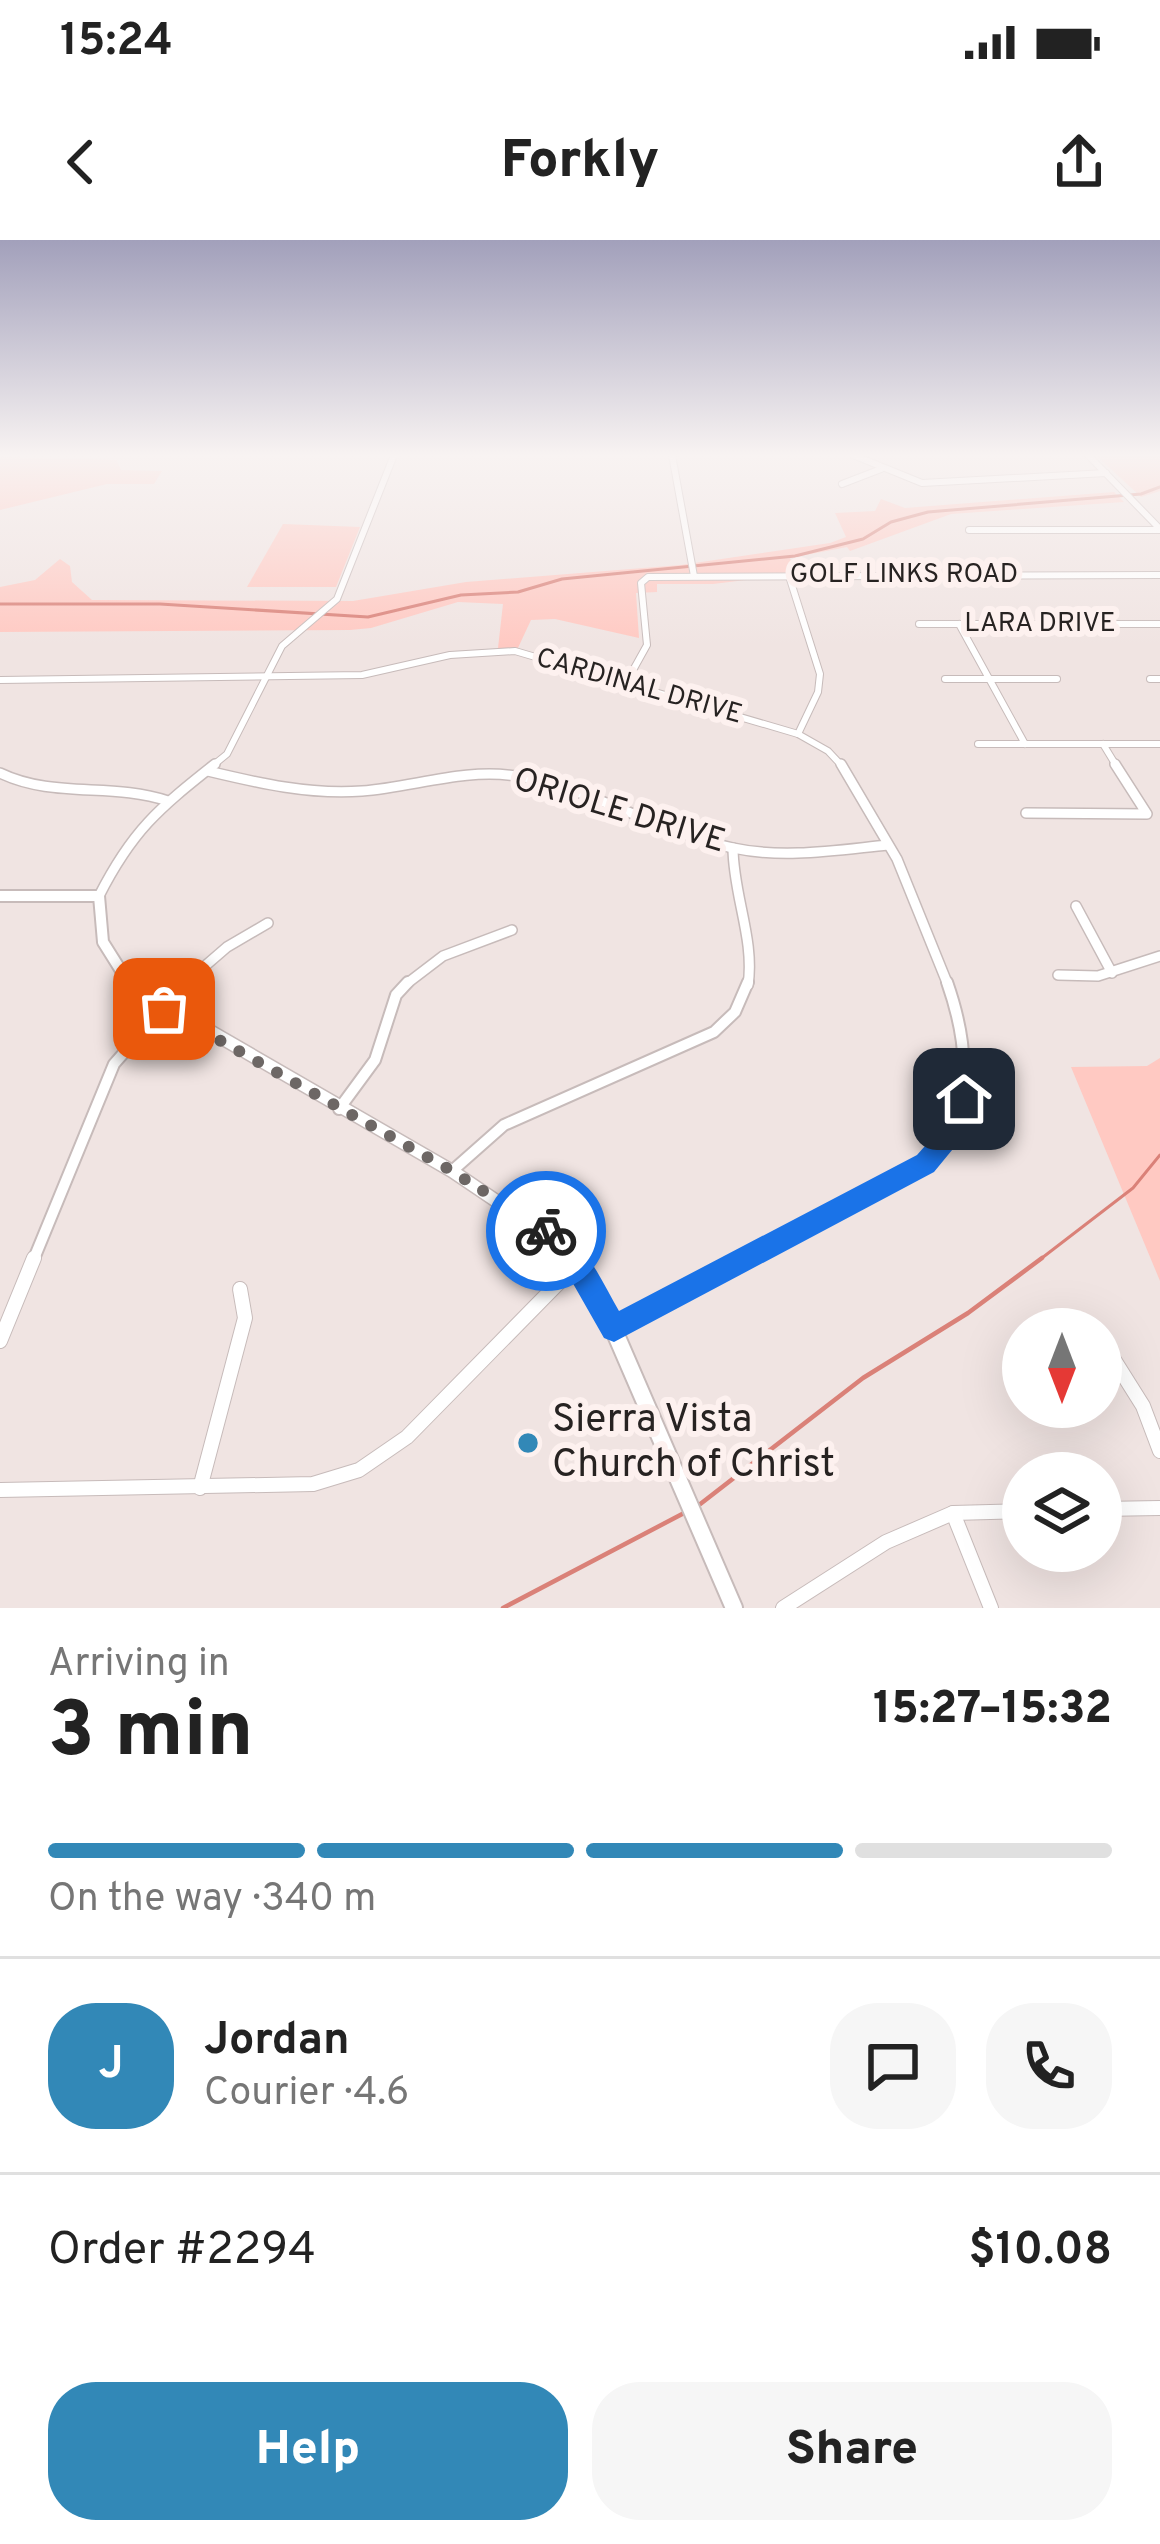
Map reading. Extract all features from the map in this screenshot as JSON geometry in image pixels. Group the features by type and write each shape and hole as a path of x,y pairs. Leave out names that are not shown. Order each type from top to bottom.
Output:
{"street":[{"path":"370,519 342,591 282,646 241,734 208,771 168,801 125,845 100,896 103,942 125,982 164,1009 452,1171 543,1229 577,1264 614,1328 734,1608"},
{"path":"684,519 694,576"},
{"path":"969,530 1160,530"},
{"name":"GOLF LINKS ROAD","path":"627,681 646,645 641,583 648,577 1160,575"},
{"path":"789,576 820,674 818,692 798,734"},
{"name":"LARA DRIVE","path":"920,624 1160,624"},
{"path":"959,624 1025,744"},
{"name":"CARDINAL DRIVE","path":"0,680 362,675 450,655 530,653 798,734 825,748 844,767 931,932 961,1023 968,1062 964,1099 949,1136 926,1163 614,1328"},
{"path":"945,679 1057,679"},
{"path":"977,744 1160,744"},
{"path":"1026,813 1147,814 1103,744"},
{"name":"ORIOLE DRIVE","path":"208,771 265,786 327,792 448,776 513,775 733,848 803,854 888,845"},
{"path":"0,773 39,790 147,791 168,801"},
{"path":"452,1171 504,1125 713,1032 734,1017 747,999 752,975 730,877 733,848"},
{"path":"0,896 100,896"},
{"path":"1076,906 1112,973"},
{"path":"0,1341 114,1064 232,942 268,923"},
{"path":"339,1109 375,1060 387,1017 406,984 443,956 512,930"},
{"path":"1058,975 1112,973 1160,956"},
{"path":"0,1490 313,1484 359,1470 406,1438 577,1264"},
{"path":"200,1488 244,1318 240,1289"},
{"path":"1122,1373 1143,1406 1160,1451"},
{"path":"1143,1406 1160,1406"},
{"path":"1122,1509 1160,1508"},
{"path":"783,1608 886,1542 953,1513 1002,1512"},
{"path":"953,1513 991,1608"}],"shaded area":[{"path":"838,519 938,519 850,551 847,547 790,558 795,574 713,584 657,584 657,592 636,593 639,638 555,619 531,620 517,650 498,648 503,604 458,602 350,630 0,632 0,587 35,580 60,559 70,566 72,582 92,600 353,601 466,582 681,565 846,537"},
{"path":"283,524 360,527 336,587 247,587"},
{"path":"1160,1058 1160,1281 1071,1067 1147,1066"}],"waterway":[{"path":"0,604 160,604 368,617 461,595 518,592 562,579 795,556 863,539 903,519"},
{"path":"1039,1260 1133,1188 1160,1155"},
{"path":"699,1505 863,1378 968,1313 1039,1260"},
{"path":"503,1608 686,1512"}],"way so far":[{"path":"164,1009 452,1171 546,1231"}],"place":[{"name":"Sierra Vista Church of Christ","path":"528,1443"}],"route":[{"path":"546,1231 577,1264 614,1328 926,1163 949,1136 964,1099"}]}
